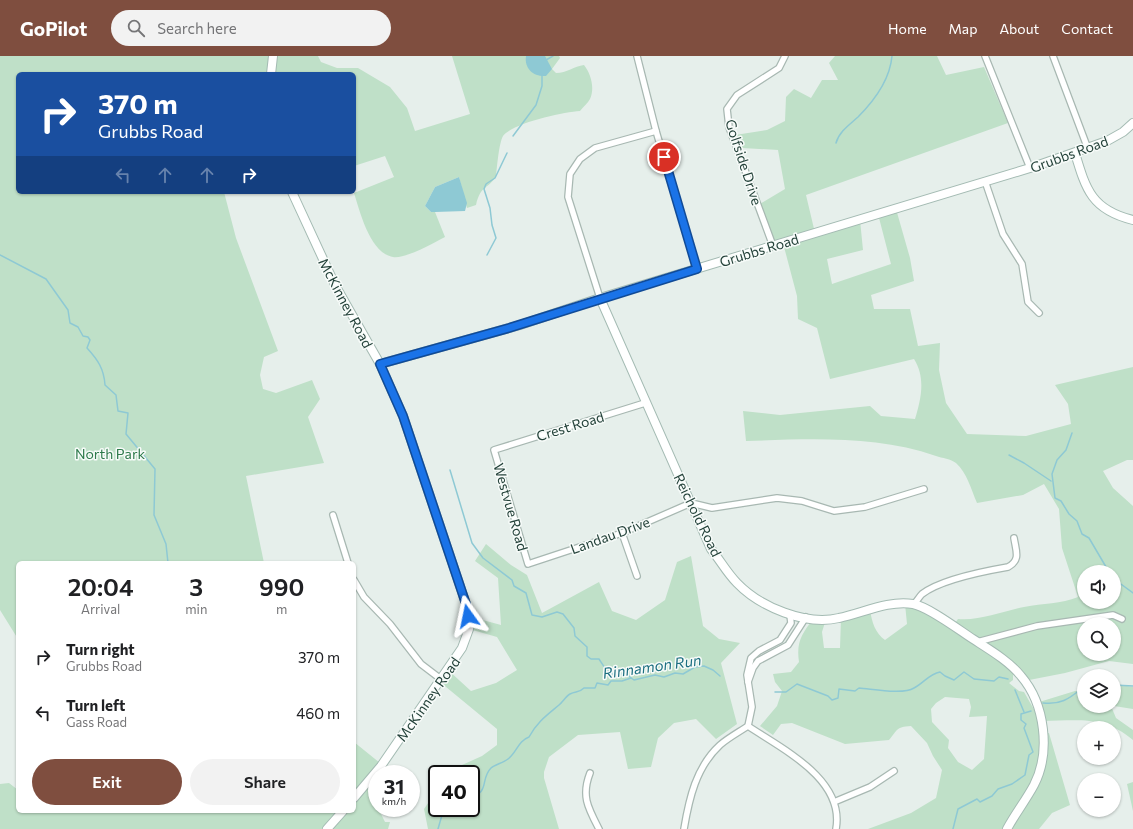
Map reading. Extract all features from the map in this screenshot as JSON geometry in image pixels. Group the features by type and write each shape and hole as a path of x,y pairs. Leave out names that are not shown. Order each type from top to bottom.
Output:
{"street":[{"path":"272,72 273,56"},
{"path":"637,56 656,131 697,269"},
{"name":"Golfside Drive","path":"772,246 728,127 727,109 737,95 779,68 785,56"},
{"path":"984,56 1030,168"},
{"path":"1053,56 1088,149"},
{"name":"Grubbs Road","path":"380,364 495,332 600,298 1075,154 1112,139 1133,123"},
{"name":"Reichold Road","path":"656,131 595,148 580,159 570,174 568,197 600,298 711,549 737,584 770,608 806,617 838,619 888,605 914,604 930,612 977,642 1002,659 1021,676 1034,697 1043,725 1043,751 1040,770 1034,784 1007,829"},
{"path":"1075,154 1085,183 1095,201 1109,212 1133,220"},
{"path":"985,181 1003,234 1022,264 1028,302 1039,314"},
{"name":"McKinney Road","path":"293,194 335,285 380,364 403,416 466,604 469,629 462,648 442,680 381,766 356,796"},
{"name":"Crest Road","path":"494,450 646,403"},
{"name":"Westvue Road","path":"494,450 528,564"},
{"path":"690,503 712,508 777,498 802,501 834,511 865,507 924,489"},
{"name":"Landau Drive","path":"528,564 622,533 690,503"},
{"path":"333,515 347,561"},
{"path":"622,533 637,576"},
{"path":"914,604 922,594 937,587 964,577 1008,567 1014,563 1017,558 1014,538"},
{"path":"356,583 364,597 390,624 417,660 442,680"},
{"path":"684,829 689,798 700,772 720,746 748,726 752,707 747,675 751,658 759,651 782,639 792,623 790,614"},
{"path":"977,642 1037,626 1113,615 1122,619"},
{"path":"748,682 753,668 758,661 788,645 806,617"},
{"path":"748,726 816,774 827,788 834,802 836,829"},
{"path":"834,802 870,787 894,771"},
{"path":"590,773 585,786 587,806 599,829"},
{"path":"328,829 341,813"}],"green space":[{"name":"North Park","path":"0,56 318,56 321,62 337,68 358,68 390,87 407,108 415,131 470,114 452,56 559,56 560,58 552,69 556,73 584,65 589,73 592,90 589,100 580,111 539,119 508,131 503,136 499,149 496,176 482,190 476,205 467,208 459,177 435,187 425,206 431,212 435,212 445,237 405,256 398,257 385,254 372,240 363,221 354,194 394,177 385,156 356,165 356,72 16,72 16,194 225,194 236,238 278,351 264,357 260,375 263,389 276,393 312,380 320,399 308,417 324,463 246,476 264,561 16,561 16,636 0,610"},
{"path":"835,56 937,56 946,75 984,67 1008,123 806,195 815,233 860,220 863,250 827,259 832,284 891,264 878,214 896,209 910,258 914,281 871,295 874,309 910,309 918,346 940,343 939,370 946,403 967,434 1026,436 1071,424 1068,404 1055,385 1133,367 1133,460 1127,460 1103,471 1113,488 1133,506 1133,664 1109,661 1065,673 1024,681 1016,672 1013,674 1013,680 1009,683 1019,691 1024,692 1036,713 1037,721 1036,703 1077,691 1077,713 1114,713 1116,718 1120,721 1042,721 1043,734 1049,733 1070,805 1052,813 1039,829 868,829 911,813 936,798 942,770 927,743 911,726 899,728 889,740 845,744 792,723 781,724 773,735 760,726 777,706 782,691 775,682 773,674 791,672 799,662 799,644 806,629 813,619 826,619 822,632 824,648 840,648 841,618 870,610 874,627 885,640 907,624 905,604 953,626 958,619 975,619 1024,607 1077,597 1077,609 1121,609 1121,565 1077,565 1077,594 1062,548 1059,509 1044,484 1023,495 977,503 966,476 956,463 913,449 866,441 818,439 746,441 743,411 780,415 870,406 881,416 915,419 919,404 921,381 918,366 914,359 830,379 817,328 798,319 797,296 783,243 773,246 758,205 785,189 778,150 742,148 735,135 767,130 785,121 786,97 794,89 811,98 822,80 838,80 829,63","holes":["945,697 969,699 971,707 969,717 987,716 984,759 972,770 958,762 948,748 949,740 932,722 931,709 936,703"]},
{"path":"486,544 511,565 527,575 542,613 599,582 612,611 636,620 665,600 677,562 691,556 703,626 719,639 740,643 721,663 737,724 716,739 696,719 674,723 658,738 651,767 628,769 620,732 578,735 549,757 544,772 544,778 559,829 428,829 424,809 428,803 428,817 480,817 480,765 462,765 482,756 497,745 497,729 440,682 448,670 471,691 496,683 517,670 497,637 469,629 468,616 501,625 498,578 475,561"},
{"path":"1121,685 1133,687 1133,709 1121,707"},
{"path":"1121,722 1133,730 1133,740 1122,732"},
{"path":"356,744 380,763 378,765 368,765 368,778 365,782 368,788 368,817 382,817 385,822 390,822 388,829 0,829 0,784 9,783 16,788 16,813 356,813"},
{"path":"1133,782 1133,811 1127,784"}],"water":[{"path":"526,56 545,56 552,69 546,76 534,74 528,68"},
{"path":"459,177 467,203 465,211 431,212 425,206 435,187"}],"waterway":[{"path":"546,60 553,56"},
{"path":"836,143 842,132 864,111 875,97 885,81 891,65 892,56"},
{"path":"513,136 536,105 542,86 542,75"},
{"path":"487,255 496,238 492,225 490,208 484,189 486,184 495,178 507,153"},
{"path":"0,255 46,279 68,310 70,323 78,327 83,336 88,337 90,340 87,348 100,365 105,385 116,395 118,411 128,413 126,434 155,469 154,515 166,544 168,561"},
{"path":"1072,433 1066,450 1057,460 1052,474 1055,498 1061,501 1069,514 1077,521 1082,534 1089,538 1105,565"},
{"path":"1009,455 1051,481"},
{"path":"450,470 472,543 483,558 512,580 514,586 526,593 532,615 542,617 557,612 563,614 574,628 575,636 587,647 587,656 591,659 599,659 610,673 626,673 631,678"},
{"path":"1121,584 1133,593"},
{"name":"Rinnamon Run","path":"480,793 483,789 486,776 491,768 511,756 522,741 529,737 539,723 570,694 581,691 584,688 595,688 597,683 608,685 611,681 622,681 631,678 634,680 655,675 664,677 675,673 683,674 695,667 704,666 713,670 720,676"},
{"path":"775,692 786,692 797,684 828,696 832,700 838,698 839,689 855,691 859,688 895,691 909,690 940,672 954,680 964,672 974,679 994,681 999,677 1008,679"},
{"path":"1121,685 1133,686"},
{"path":"1015,690 1024,712"},
{"path":"1043,703 1059,702 1077,692"},
{"path":"953,829 958,809 977,799 980,802 992,796 998,789 1012,784 1025,775 1029,755 1033,752 1024,728 1026,724 1021,720 1021,714 1031,711"},
{"name":"Rinnamon Run","path":"438,829 441,817"}],"route":[{"path":"468,616 466,604 403,416 380,364 509,328 600,298 697,269 664,157"}]}
